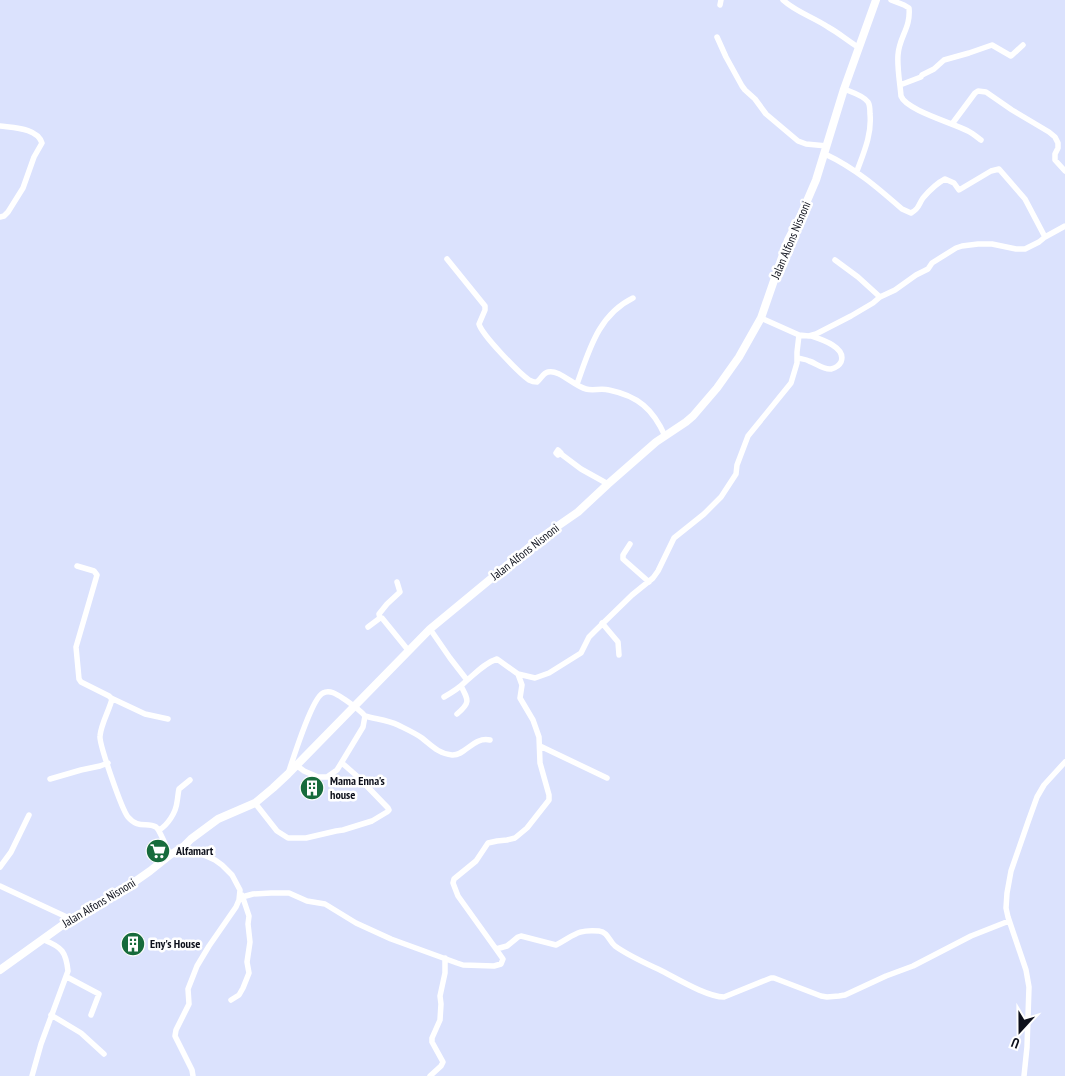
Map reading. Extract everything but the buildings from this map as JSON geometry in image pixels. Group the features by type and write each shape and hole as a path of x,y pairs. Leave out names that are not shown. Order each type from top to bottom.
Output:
{"main road":[{"name":"Jalan Alfons Nisnoni","path":"0,970 71,919 123,890 218,819 255,803 288,774 430,629 539,539 578,512 656,442 693,416 717,388 739,356 761,318 782,256 816,180 858,47 876,0"}],"street":[{"path":"783,0 803,14 829,27 858,47"},
{"path":"891,0 909,8 909,23 901,41 898,55 902,100 906,104 969,132 981,140"},
{"path":"717,37 726,58 742,86 766,114 801,143 826,150 857,171 902,209 910,213 919,207 923,199 942,180 945,179 954,183 959,190 991,170 999,169 1025,199 1045,237"},
{"path":"900,84 921,77 941,62 954,56 992,45 1011,56 1023,45"},
{"path":"844,89 863,97 867,100 870,107 868,140 857,171"},
{"path":"952,124 975,93 978,91 986,92 1055,137 1058,143 1055,160 1065,171"},
{"path":"0,126 25,130 37,135 42,144 34,157 23,188 8,212 0,217"},
{"path":"809,336 851,316 928,269 932,263 962,246 992,244 1025,249 1065,226"},
{"path":"447,259 485,306 479,324 484,334 530,381 537,382 544,374 557,372 585,389 606,389 630,397 648,408 660,424 665,436"},
{"path":"835,260 880,297"},
{"path":"577,384 599,329 612,314 633,298"},
{"path":"761,318 799,335 826,341 835,346 841,359 837,366 825,369 810,361 798,358"},
{"path":"444,697 461,686 487,664 497,659 518,674 536,678 549,673 581,653 589,637 602,623 649,582 658,571 674,538 712,507 721,497 733,479 748,436 791,383 798,358 799,335"},
{"path":"561,454 581,469 608,484"},
{"path":"630,544 624,558 649,582"},
{"path":"77,566 94,571 97,574 76,647 79,679 81,682 111,698 145,714 168,719"},
{"path":"380,618 379,614 400,592 397,582"},
{"path":"368,627 380,618"},
{"path":"380,618 382,618 408,650"},
{"path":"602,623 618,642 619,655"},
{"path":"430,629 467,680"},
{"path":"242,897 253,894 284,893 294,895 314,903 325,904 356,923 391,940 463,965 498,966 502,963 502,959 496,949 458,896 453,882 458,875 476,861 488,843 514,838 527,828 549,800 540,763 539,737 533,720 520,698 522,685 518,674"},
{"path":"457,714 465,707 467,702 467,697 461,686"},
{"path":"288,774 315,702 325,692 337,694 365,716 397,724 422,737 436,749 451,754 460,753 484,739 490,740"},
{"path":"111,698 100,739 113,782 128,817 138,824 155,827 159,830 170,855"},
{"path":"296,765 312,775 323,777 327,777 337,770 363,727 365,716"},
{"path":"540,746 607,778"},
{"path":"1024,1076 1028,1047 1029,987 1026,970 1009,921 1006,908 1007,893 1012,871 1037,797 1044,785 1065,762"},
{"path":"50,779 108,763"},
{"path":"255,803 276,832 288,838 306,838 343,830 372,821 387,812 388,808 342,763"},
{"path":"159,830 165,827 174,812 179,789 190,780"},
{"path":"0,867 11,852 29,815"},
{"path":"184,846 215,860 232,875 240,890 249,916 250,942 247,962 249,973 244,988 232,1000"},
{"path":"0,886 71,919"},
{"path":"193,1076 176,1036 176,1030 188,1004 188,989 197,966 236,908 240,890"},
{"path":"496,949 507,946 521,936 556,945 578,932 601,931 605,933 615,946 636,958 695,988 720,997 771,978 821,996 834,997 845,995 913,966 971,936 1009,921"},
{"path":"32,1076 41,1044 68,971 66,956 60,948 44,940"},
{"path":"430,1076 443,1062 432,1042 432,1038 440,1020 440,996 445,973 445,958"},
{"path":"67,977 99,994 91,1015"},
{"path":"52,1015 81,1034 104,1054"}],"place":[{"name":"Mama Enna's house","path":"312,788"},
{"name":"Alfamart","path":"158,851"},
{"name":"Eny's House","path":"133,944"}]}
